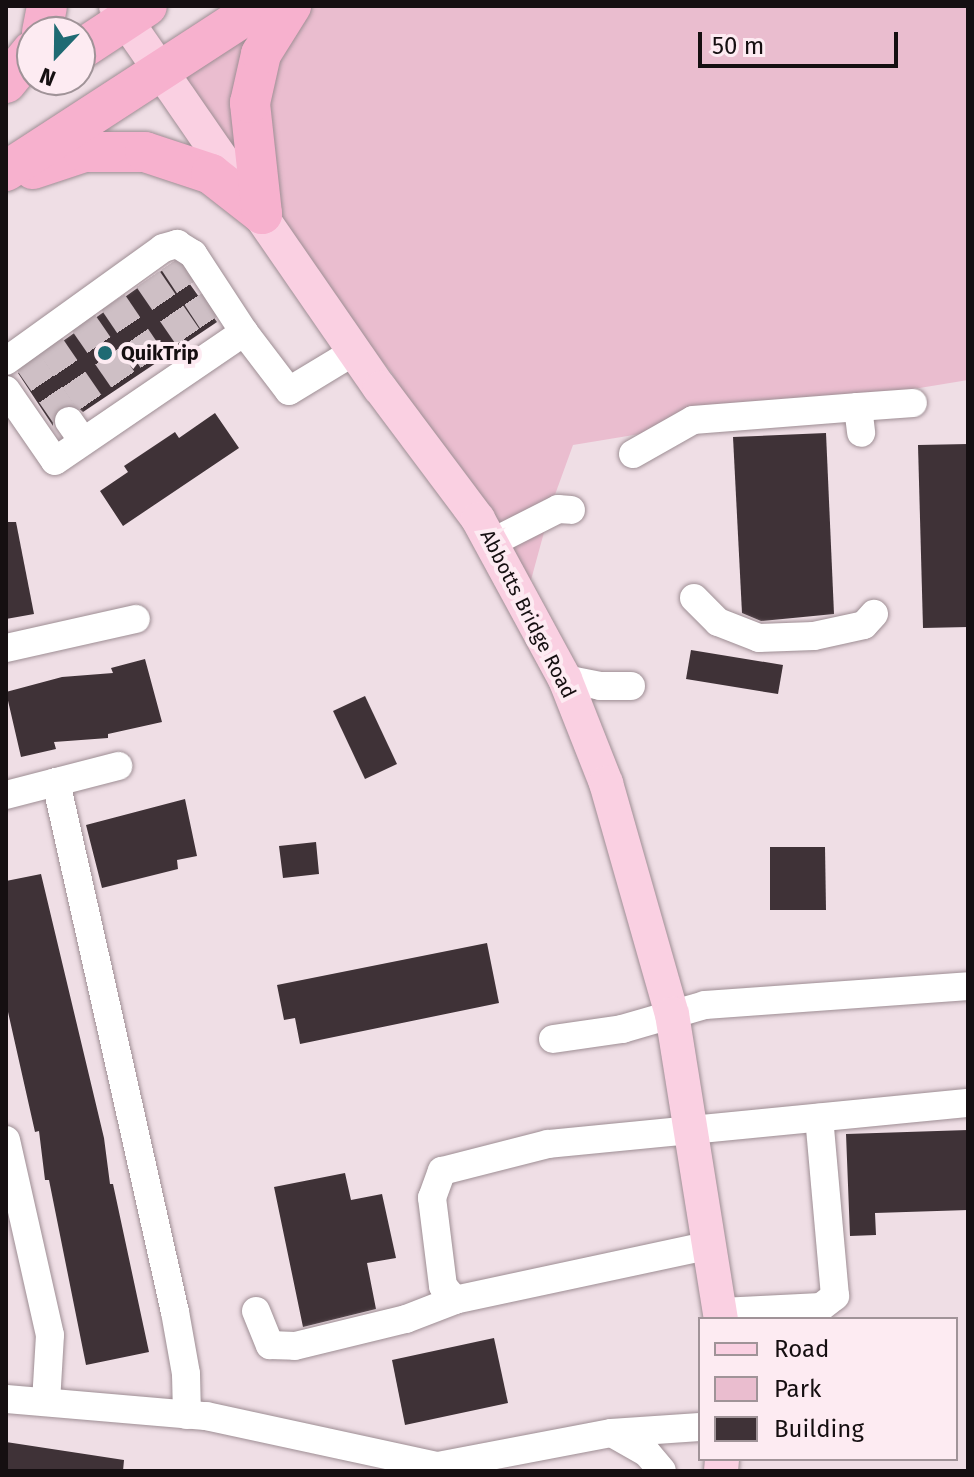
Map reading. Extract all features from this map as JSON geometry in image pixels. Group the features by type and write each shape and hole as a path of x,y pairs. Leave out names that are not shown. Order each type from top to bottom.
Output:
{"highway":[{"path":"6,171 161,67 260,6"},
{"path":"262,214 250,103 261,54 291,6"},
{"path":"96,38 130,11"},
{"path":"6,178 84,152 145,152 211,174 262,214"}],"main road":[{"name":"Abbotts Bridge Road","path":"130,11 161,67 355,351 493,542 565,679 606,783 672,1014 721,1315"}],"street":[{"path":"30,350 168,255 177,244 193,254 228,333 289,391 355,351"},
{"path":"6,390 55,461 88,424 196,350 228,333"},
{"path":"633,454 693,420 860,420 913,403"},
{"path":"493,542 567,503"},
{"path":"694,598 718,622 759,638 814,636 864,625 874,614"},
{"path":"6,648 136,619"},
{"path":"565,679 600,686 631,686"},
{"path":"6,795 118,766"},
{"path":"56,782 175,1312 186,1374 187,1415"},
{"path":"553,1039 622,1029 705,1005 968,986"},
{"path":"455,1300 443,1286 432,1198 442,1171 548,1144 968,1103"},
{"path":"721,1315 821,1313 835,1296 819,1118"},
{"path":"6,1140 50,1335 46,1402"},
{"path":"256,1311 270,1345 295,1346 406,1319 455,1300 711,1245"},
{"path":"6,1399 187,1415 438,1466 611,1433 698,1427"},
{"path":"611,1433 647,1453 662,1471"}],"green space":[{"path":"224,6 968,6 968,380 573,445 552,503 522,613 446,463 391,372 329,296 157,52"}],"building":[{"name":"QuikTrip","path":"174,262 217,322 83,412 75,405 60,407 53,415 53,426 18,373"},
{"path":"215,413 239,448 123,526 100,491 128,472 124,466 175,432 179,438"},
{"path":"826,433 834,614 761,621 742,613 733,437"},
{"path":"968,444 968,627 923,628 918,445"},
{"path":"6,522 16,522 34,614 6,619"},
{"path":"691,650 783,665 778,694 686,679"},
{"path":"145,659 162,722 108,734 108,738 54,742 56,749 21,757 6,692 62,677 113,673 111,668"},
{"path":"365,696 397,764 365,779 333,711"},
{"path":"185,799 197,856 177,860 178,869 102,888 86,825"},
{"path":"316,842 319,874 283,878 279,846"},
{"path":"770,847 825,847 826,910 770,910"},
{"path":"41,874 104,1138 110,1184 113,1184 149,1352 86,1365 49,1180 45,1180 39,1131 35,1132 6,1003 6,881"},
{"path":"487,943 499,1003 300,1044 295,1018 284,1020 277,985"},
{"path":"968,1130 968,1210 875,1213 876,1235 850,1236 846,1134"},
{"path":"345,1173 351,1200 382,1194 396,1258 367,1263 376,1309 303,1327 274,1187"},
{"path":"494,1338 508,1403 405,1425 392,1360"},
{"path":"6,1442 124,1460 123,1471 6,1471"}],"tunnel":[{"path":"173,262 214,324"},
{"path":"148,279 190,340"},
{"path":"113,302 155,364"},
{"path":"83,322 126,384"},
{"path":"50,345 92,406"},
{"path":"27,360 69,421"}],"place":[{"name":"QuikTrip","path":"105,353"}]}
